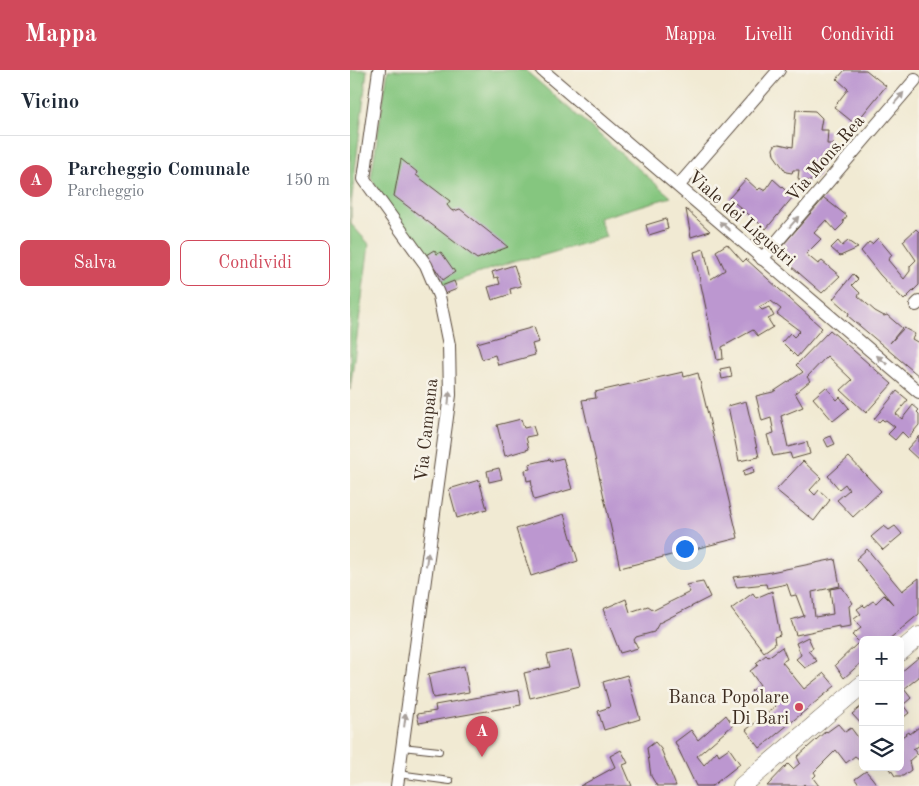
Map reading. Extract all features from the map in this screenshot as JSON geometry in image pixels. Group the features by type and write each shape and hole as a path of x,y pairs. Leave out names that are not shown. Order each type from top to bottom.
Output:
{"main road":[{"path":"904,649 919,636"},
{"path":"742,786 859,687"}],"street":[{"name":"Via Campana","path":"379,70 364,179 426,265 439,296 449,345 450,395 397,780"},
{"name":"Viale dei Ligustri","path":"542,70 919,392"},
{"path":"679,186 779,70"},
{"path":"906,70 917,82"},
{"name":"Via Mons.Rea","path":"762,258 917,82"}],"lane":[{"path":"402,747 440,751"},
{"path":"397,780 450,781"}],"green space":[{"path":"350,70 367,70 351,205 351,224 369,244 350,390"},
{"path":"388,70 525,70 671,197 599,218 606,237 534,258 520,259 439,287 371,178"}],"building":[{"path":"845,70 866,70 886,86 855,124 834,107 848,89 837,79"},
{"path":"796,110 815,111 822,118 820,130 828,130 827,144 834,144 834,156 821,156 819,176 811,181 800,181 798,178 799,170 793,170 792,173 786,172 774,155 773,149 775,145 793,147"},
{"path":"401,159 417,172 416,175 450,201 447,205 451,210 460,209 508,247 477,259 394,196"},
{"path":"746,179 758,190 760,188 765,191 773,179 793,197 766,229 729,198"},
{"path":"824,198 847,216 843,221 844,223 836,231 826,220 814,233 821,239 806,254 818,264 822,261 840,276 822,293 776,253"},
{"path":"686,209 710,231 691,237"},
{"path":"666,219 668,229 649,235 646,225"},
{"path":"916,229 919,232 919,285 904,300 880,275 861,251 869,242 872,244 878,238 892,255 888,260 904,279 910,271 910,266 916,260 903,241"},
{"path":"838,241 842,246 848,241 858,248 840,256 831,248"},
{"path":"727,244 743,262 746,259 822,328 797,357 782,342 790,333 794,337 800,331 777,314 781,309 771,301 759,307 762,310 769,307 774,316 768,319 773,327 758,336 753,330 722,347 723,359 717,360 694,252 704,249 711,279 725,270 716,251"},
{"path":"434,250 437,254 441,252 455,272 443,280 426,255"},
{"path":"514,265 521,286 510,289 511,294 492,300 488,287 500,284 498,277 494,278 492,272"},
{"path":"853,274 858,279 852,285 860,293 858,296 875,311 884,316 887,315 902,328 890,343 904,328 915,334 912,339 919,343 919,376 848,316 849,313 833,299"},
{"path":"454,281 457,289 442,295 439,287"},
{"path":"534,327 539,342 532,344 535,355 498,365 495,355 482,359 477,343"},
{"path":"830,330 892,384 866,413 841,390 852,380 827,356 807,377 810,381 795,393 803,407 781,416 788,447 807,442 810,454 792,459 790,453 773,456 767,435 774,433 771,418 762,421 756,396 773,392 803,372 796,365"},
{"path":"730,367 732,377 722,379 720,369"},
{"path":"683,372 684,377 698,373 738,538 620,568 582,400 596,398 595,392"},
{"path":"826,387 837,400 840,397 849,408 833,421 813,398"},
{"path":"897,391 908,400 896,414 902,419 913,405 919,410 917,412 919,414 919,425 908,438 902,432 895,440 888,434 895,427 886,420 882,419 879,422 874,419"},
{"path":"746,401 759,457 739,461 728,406"},
{"path":"521,419 524,428 533,426 536,435 526,437 529,449 505,456 497,425"},
{"path":"831,436 835,444 828,447 824,439"},
{"path":"919,436 919,460 907,449"},
{"path":"849,457 881,491 853,517 837,500 849,490 845,484 839,489 828,476"},
{"path":"563,458 572,489 534,500 531,480 527,481 525,470 530,469 529,464"},
{"path":"803,461 821,478 810,490 815,495 819,490 830,500 814,521 776,490"},
{"path":"753,467 754,473 744,476 743,471"},
{"path":"499,468 502,479 489,482 487,471"},
{"path":"479,480 487,509 457,518 449,489"},
{"path":"564,514 578,561 531,576 516,529"},
{"path":"884,526 889,530 895,526 902,534 883,550 871,537"},
{"path":"867,549 902,591 919,578 919,614 893,636 859,636 859,642 852,635 861,628 854,619 861,614 857,609 863,605 865,607 873,601 876,603 884,595 893,604 856,559"},
{"path":"835,559 840,586 812,592 815,617 833,614 830,589 842,587 853,603 849,606 851,626 839,628 839,626 796,635 791,620 804,616 796,595 791,596 787,584 767,588 766,584 737,587 733,577 766,573"},
{"path":"703,582 710,597 659,623 654,632 636,637 634,640 638,648 620,653 603,609 626,599 630,612 648,606 654,610 690,592 686,585"},
{"path":"772,591 780,635 774,637 775,644 764,652 731,609 753,593 756,598"},
{"path":"808,637 813,648 808,651 817,661 805,668 796,659 801,655 796,643"},
{"path":"859,642 859,665 844,678 835,665"},
{"path":"782,647 787,659 782,662 804,689 824,673 835,686 760,748 746,730 776,706 769,696 760,704 751,691 760,685 750,671 766,655 768,657"},
{"path":"571,650 580,686 530,698 524,673 550,667 547,655"},
{"path":"919,657 919,677 904,689 904,670"},
{"path":"464,666 469,692 433,698 428,674"},
{"path":"627,675 640,719 604,730 598,711 610,707 603,682"},
{"path":"904,689 911,698 904,704"},
{"path":"519,690 521,705 419,723 417,714 436,711 435,705"},
{"path":"904,706 909,713 904,717"},
{"path":"859,708 859,722 852,714"},
{"path":"726,715 733,725 697,756 704,765 717,751 719,755 729,748 740,764 712,786 696,786 675,742 691,730 698,740"},
{"path":"838,724 845,732 851,728 859,739 859,759 855,756 846,763 836,750 814,772 816,775 813,778 819,786 806,786 804,784 802,786 767,786 788,764 793,769 800,763 797,757"},
{"path":"919,727 919,746 913,749 917,754 909,761 911,770 903,776 895,776 892,771 904,771 904,735 909,732 910,734"},
{"path":"655,742 661,749 676,786 657,786 651,776 647,748"},
{"path":"621,750 628,763 623,765 632,786 580,786 615,767 610,756"},
{"path":"866,771 878,786 860,786 855,779"}],"place":[{"name":"Banca Popolare Di Bari","path":"799,707"},
{"name":"Parcheggio Comunale","path":"482,757"}]}
